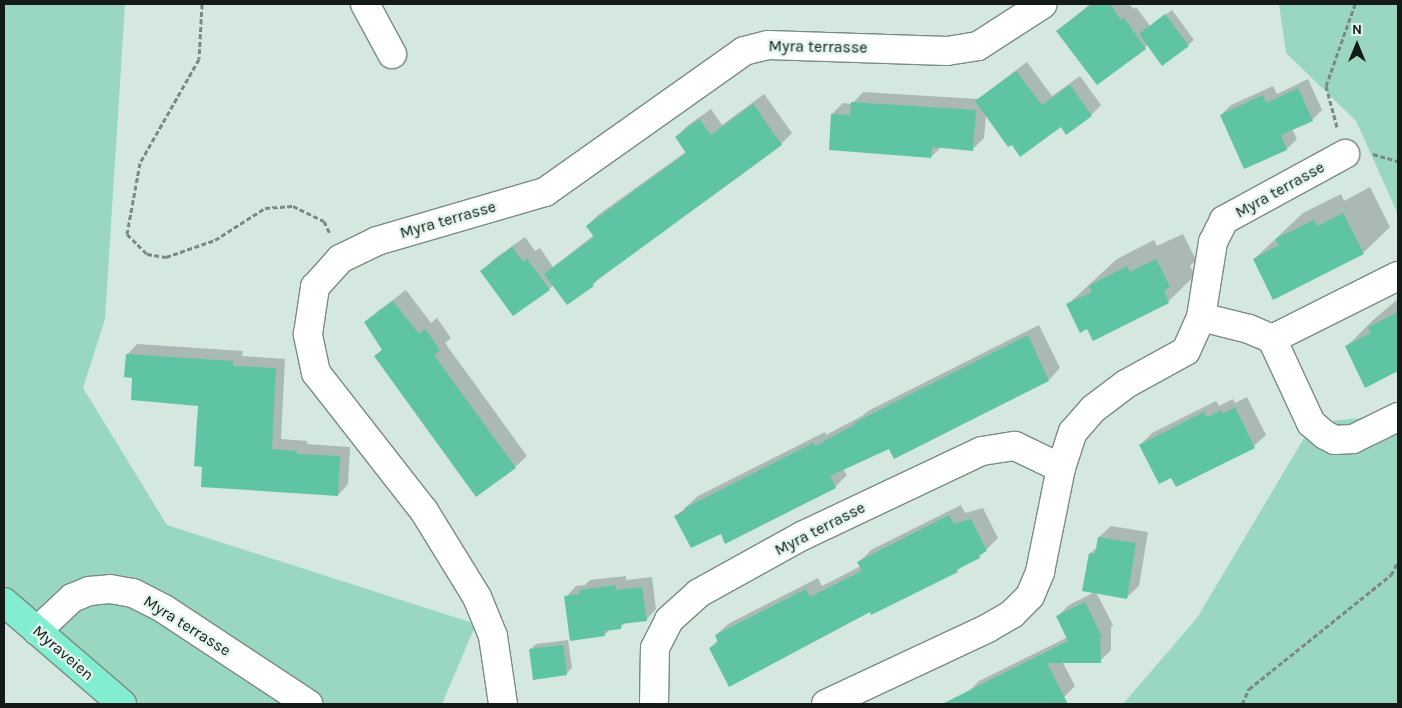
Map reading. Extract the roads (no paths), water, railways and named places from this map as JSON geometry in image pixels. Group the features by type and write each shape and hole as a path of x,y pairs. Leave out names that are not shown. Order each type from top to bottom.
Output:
{"main road":[{"name":"Myraveien","path":"4,602 122,704"}],"street":[{"path":"365,4 392,54"},
{"name":"Myra terrasse","path":"503,704 493,636 477,597 424,511 316,373 308,334 315,287 340,259 377,241 545,192 744,51 768,45 947,51 978,46 1013,12 1043,4"},
{"name":"Myra terrasse","path":"826,704 1012,614 1030,596 1040,572 1061,468 1073,432 1093,409 1126,384 1186,351 1201,317 1213,242 1224,220 1345,154"},
{"path":"1272,339 1398,276"},
{"path":"1201,317 1249,329 1272,339 1311,422 1325,435 1335,440 1353,439 1398,417"},
{"name":"Myra terrasse","path":"654,704 655,648 669,620 699,593 802,536 982,451 1015,446 1061,468"},
{"name":"Myra terrasse","path":"37,631 72,598 89,591 110,589 133,593 164,609 308,704"}]}
